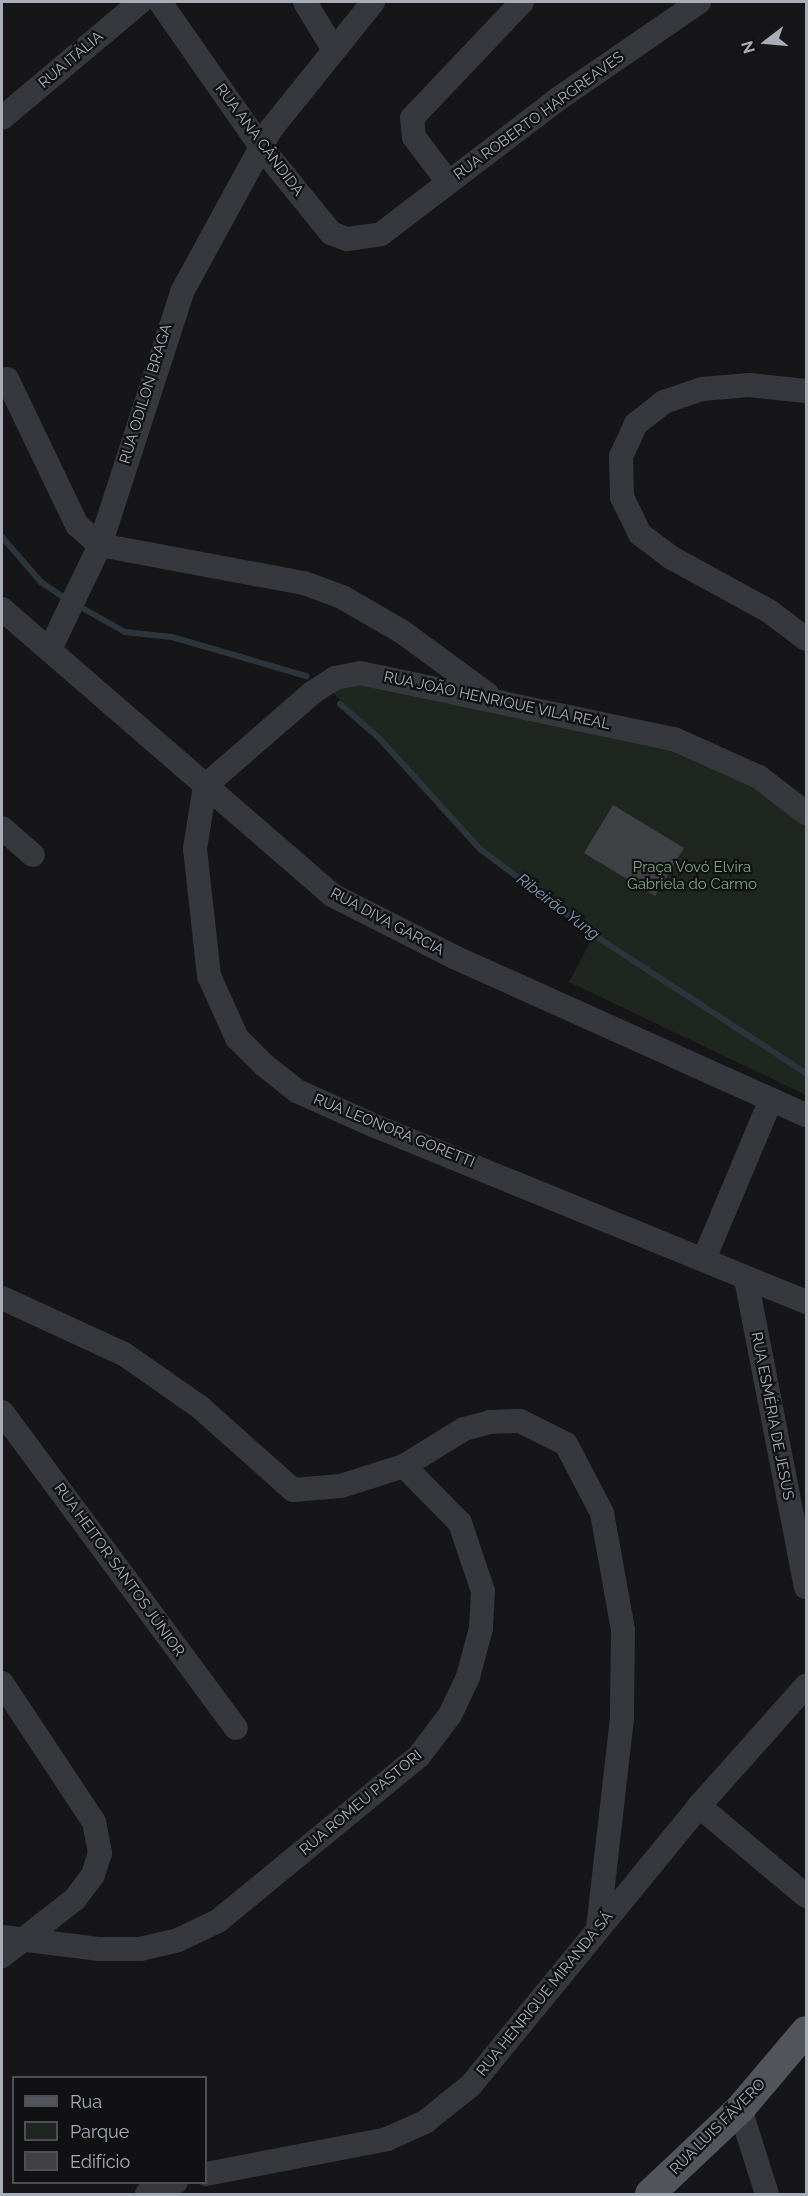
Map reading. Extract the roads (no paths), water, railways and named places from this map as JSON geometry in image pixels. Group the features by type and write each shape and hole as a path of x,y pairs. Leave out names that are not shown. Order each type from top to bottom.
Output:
{"main road":[{"name":"RUA LUIS FÁVERO","path":"650,2194 740,2109 807,2031"}],"street":[{"name":"RUA ITÁLIA","path":"2,118 140,2"},
{"name":"RUA ANA CÂNDIDA","path":"160,2 262,148 331,233 347,240 381,234"},
{"path":"305,2 332,47"},
{"path":"262,148 332,47 373,2"},
{"path":"448,182 414,137 412,118 522,2"},
{"name":"RUA ROBERTO HARGREAVES","path":"381,234 448,182 699,2"},
{"name":"RUA ODILON BRAGA","path":"50,649 100,544 169,318 262,148"},
{"path":"7,379 77,525 100,544 304,583 342,597 401,631 491,697"},
{"path":"807,391 749,385 702,389 664,402 636,424 621,456 622,497 640,534 672,558 770,611 807,639"},
{"name":"RUA DIVA GARCIA","path":"2,609 332,895 454,957 807,1115"},
{"name":"RUA JOÃO HENRIQUE VILA REAL","path":"205,786 282,716 346,674 491,697 713,753 759,777 807,813"},
{"name":"RUA LEONORA GORETTI","path":"205,786 195,849 209,976 237,1038 264,1065 297,1091 375,1126 807,1302"},
{"path":"2,828 33,855"},
{"path":"704,1259 771,1100"},
{"name":"RUA ESMÉRIA DE JESUS","path":"746,1279 807,1587"},
{"path":"2,1298 124,1354 201,1408 293,1490 341,1486 404,1466 464,1429 520,1421 566,1444 602,1513 623,1630 622,1718 598,1928"},
{"name":"RUA HEITOR SANTOS JÚNIOR","path":"2,1412 236,1728"},
{"name":"RUA ROMEU PASTORI","path":"7,1945 140,1949 178,1940 228,1913 419,1756 450,1715 468,1677 481,1628 483,1591 460,1523 404,1466"},
{"path":"2,1683 94,1822 100,1853 93,1875 75,1899 7,1945"},
{"name":"RUA HENRIQUE MIRANDA SÁ","path":"207,2174 387,2139 425,2122 471,2085 699,1806 807,1686"},
{"path":"699,1806 807,1896"},
{"path":"740,2109 767,2194"},
{"path":"147,2194 171,2184"}],"waterway":[{"name":"Ribeirão Yung","path":"2,537 41,582 68,600"},
{"name":"Ribeirão Yung","path":"77,605 125,632 172,637 306,676"},
{"name":"Ribeirão Yung","path":"340,704 379,738 480,849 594,935 806,1073"}],"park label":[{"name":"Praça Vovó Elvira Gabriela do Carmo","path":"692,876"}]}
